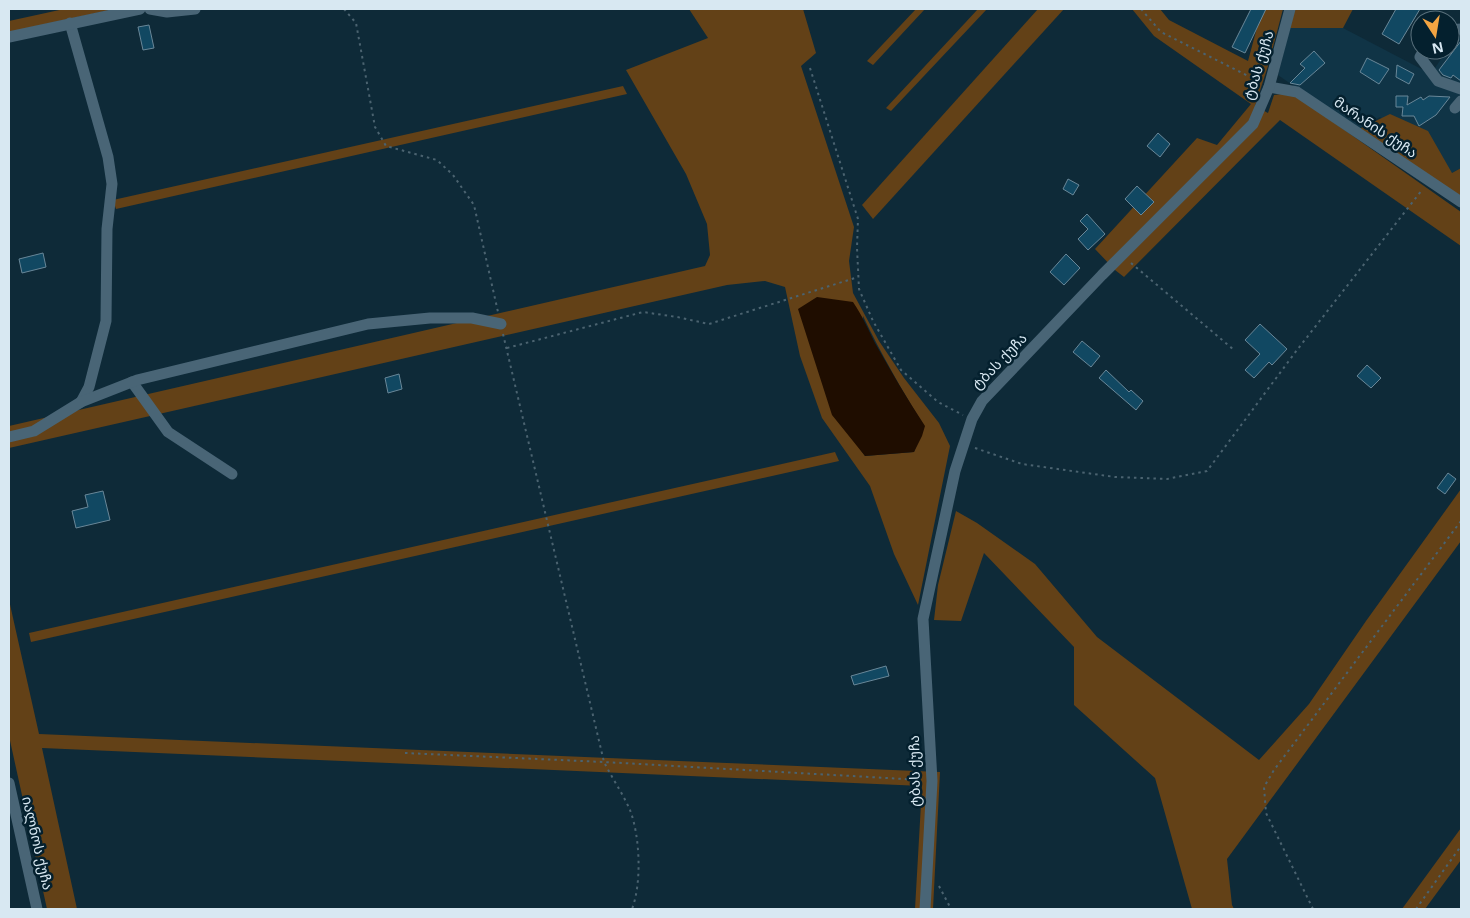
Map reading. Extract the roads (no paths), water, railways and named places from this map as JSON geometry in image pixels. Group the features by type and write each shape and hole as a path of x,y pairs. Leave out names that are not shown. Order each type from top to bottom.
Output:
{"street":[{"path":"9,37 140,9"},
{"path":"150,9 167,12 195,9"},
{"name":"ტბას ქუჩა","path":"925,909 932,781 923,619 955,471 972,419 982,401 1253,124 1269,87 1290,9"},
{"path":"70,23 108,157 112,184 107,228 106,321 89,387 81,402"},
{"path":"1422,60 1438,81 1461,89"},
{"name":"მარანის ქუჩა","path":"1269,87 1297,92 1461,202"},
{"path":"9,437 34,431 81,402 132,382 368,324 430,318 472,318 501,324"},
{"path":"132,382 168,432 232,474"},
{"name":"იალნოს ქუჩა","path":"9,783 37,909"}]}
